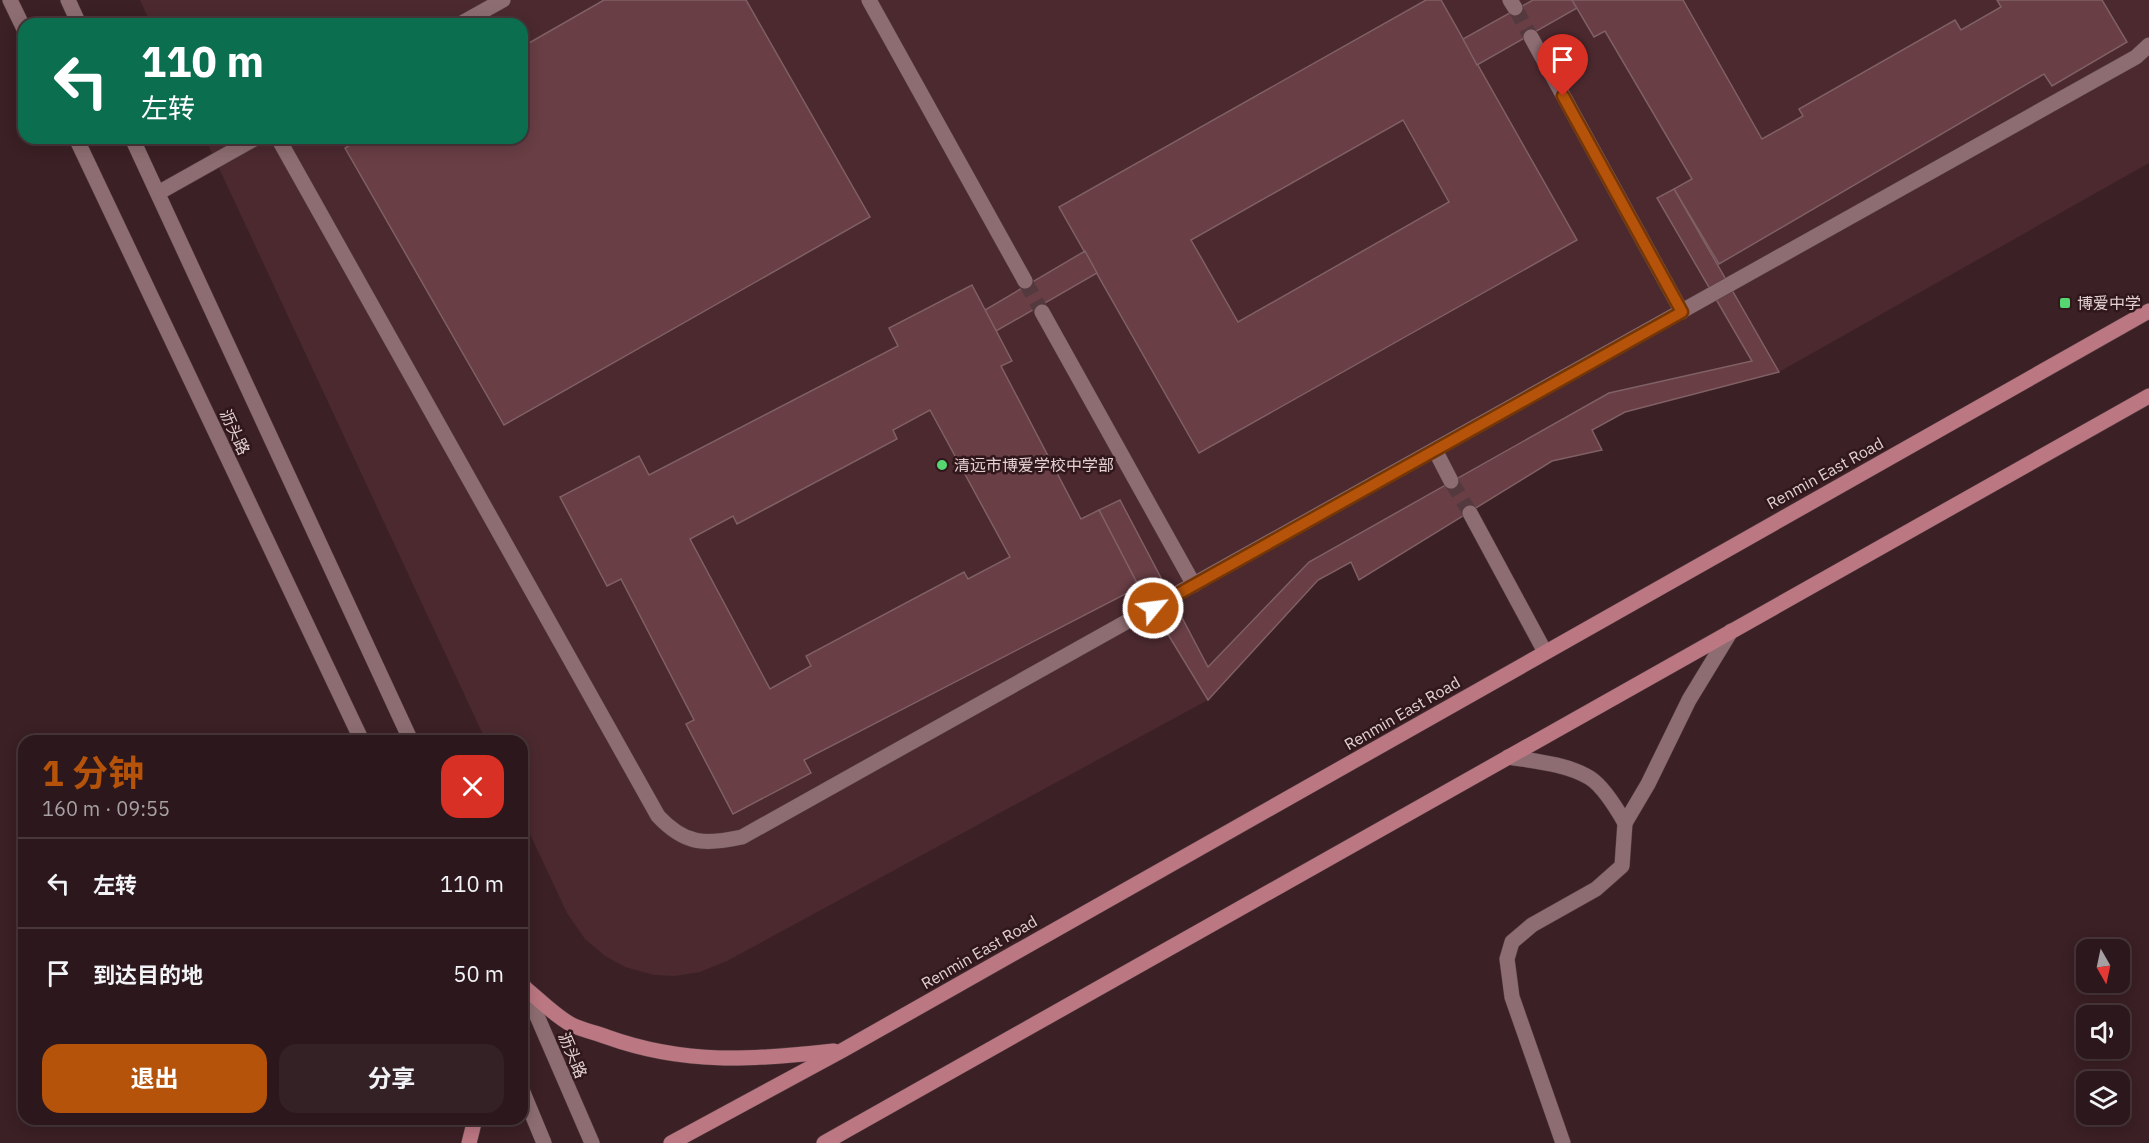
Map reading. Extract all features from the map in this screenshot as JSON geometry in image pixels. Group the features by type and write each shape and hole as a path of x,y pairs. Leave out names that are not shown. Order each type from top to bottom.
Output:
{"main road":[{"name":"Renmin East Road","path":"671,1143 843,1050 2149,311"},
{"path":"824,1143 2149,396"},
{"path":"528,989 572,1024 636,1047 684,1056 731,1059 780,1057 843,1050"},
{"path":"469,1143 474,1125"}],"street":[{"path":"10,0 19,18"},
{"path":"68,0 76,18"},
{"path":"471,18 503,0"},
{"path":"869,0 1025,280"},
{"path":"1531,37 1682,312"},
{"path":"281,144 658,816 682,837 702,843 742,837 2136,57 2149,45"},
{"name":"沥头路","path":"79,144 359,735"},
{"name":"沥头路","path":"135,144 408,735"},
{"path":"158,194 246,144"},
{"path":"1042,312 1194,585"},
{"path":"1435,450 1451,481"},
{"path":"1470,513 1545,652"},
{"path":"1563,1143 1512,997 1507,959 1512,942 1532,925 1596,889 1622,867 1625,823 1648,784 1689,700 1731,631"},
{"path":"1508,757 1552,763 1591,779 1614,804 1625,823"},
{"name":"沥头路","path":"528,997 591,1143"},
{"path":"528,1104 544,1143"}],"shaded area":[{"name":"清远市博爱学校中学部","path":"140,0 2149,0 2149,163 1779,372 1625,412 1318,580 1208,700 727,961 700,972 675,976 654,975 625,967 605,956 585,939 567,913 528,830 528,735 483,735 208,144 528,144 528,18 148,18"}],"building":[{"path":"604,0 746,0 870,217 504,425 345,148 352,144 528,144 528,44"},
{"path":"1426,0 1441,0 1577,240 1199,453 1059,207","holes":["1403,120 1449,202 1238,322 1191,240"]},
{"path":"1533,0 1572,0 1577,8 1477,65 1463,39"},
{"path":"1572,0 1683,0 1762,139 1803,116 1799,109 1955,20 1961,30 2001,7 1997,0 2102,0 2127,42 2052,86 2044,74 1719,264 1674,189 1692,179 1605,31 1594,37"},
{"path":"1674,189 1779,372 1625,412 1592,430 1602,450 1552,461 1359,580 1351,562 1318,580 1208,700 1139,587 1099,510 1120,500 1208,667 1309,562 1609,393 1752,361 1657,198"},
{"path":"1085,251 1097,273 996,331 985,310"},
{"path":"972,285 1012,361 1001,366 1081,519 1099,510 1139,587 804,760 811,773 733,814 686,724 694,720 621,579 607,586 560,497 639,456 649,475 898,346 889,328","holes":["930,410 1010,557 968,579 964,572 806,656 811,666 770,689 690,539 733,516 737,524 897,439 893,430"]}],"tunnel":[{"path":"1515,8 1531,37"},
{"path":"1025,281 1042,312"},
{"path":"1451,481 1470,513"}],"place":[{"name":"博爱中学","path":"2065,303"},
{"name":"清远市博爱学校中学部","path":"942,465"}],"route":[{"path":"1153,608 1682,312 1563,96"}]}
